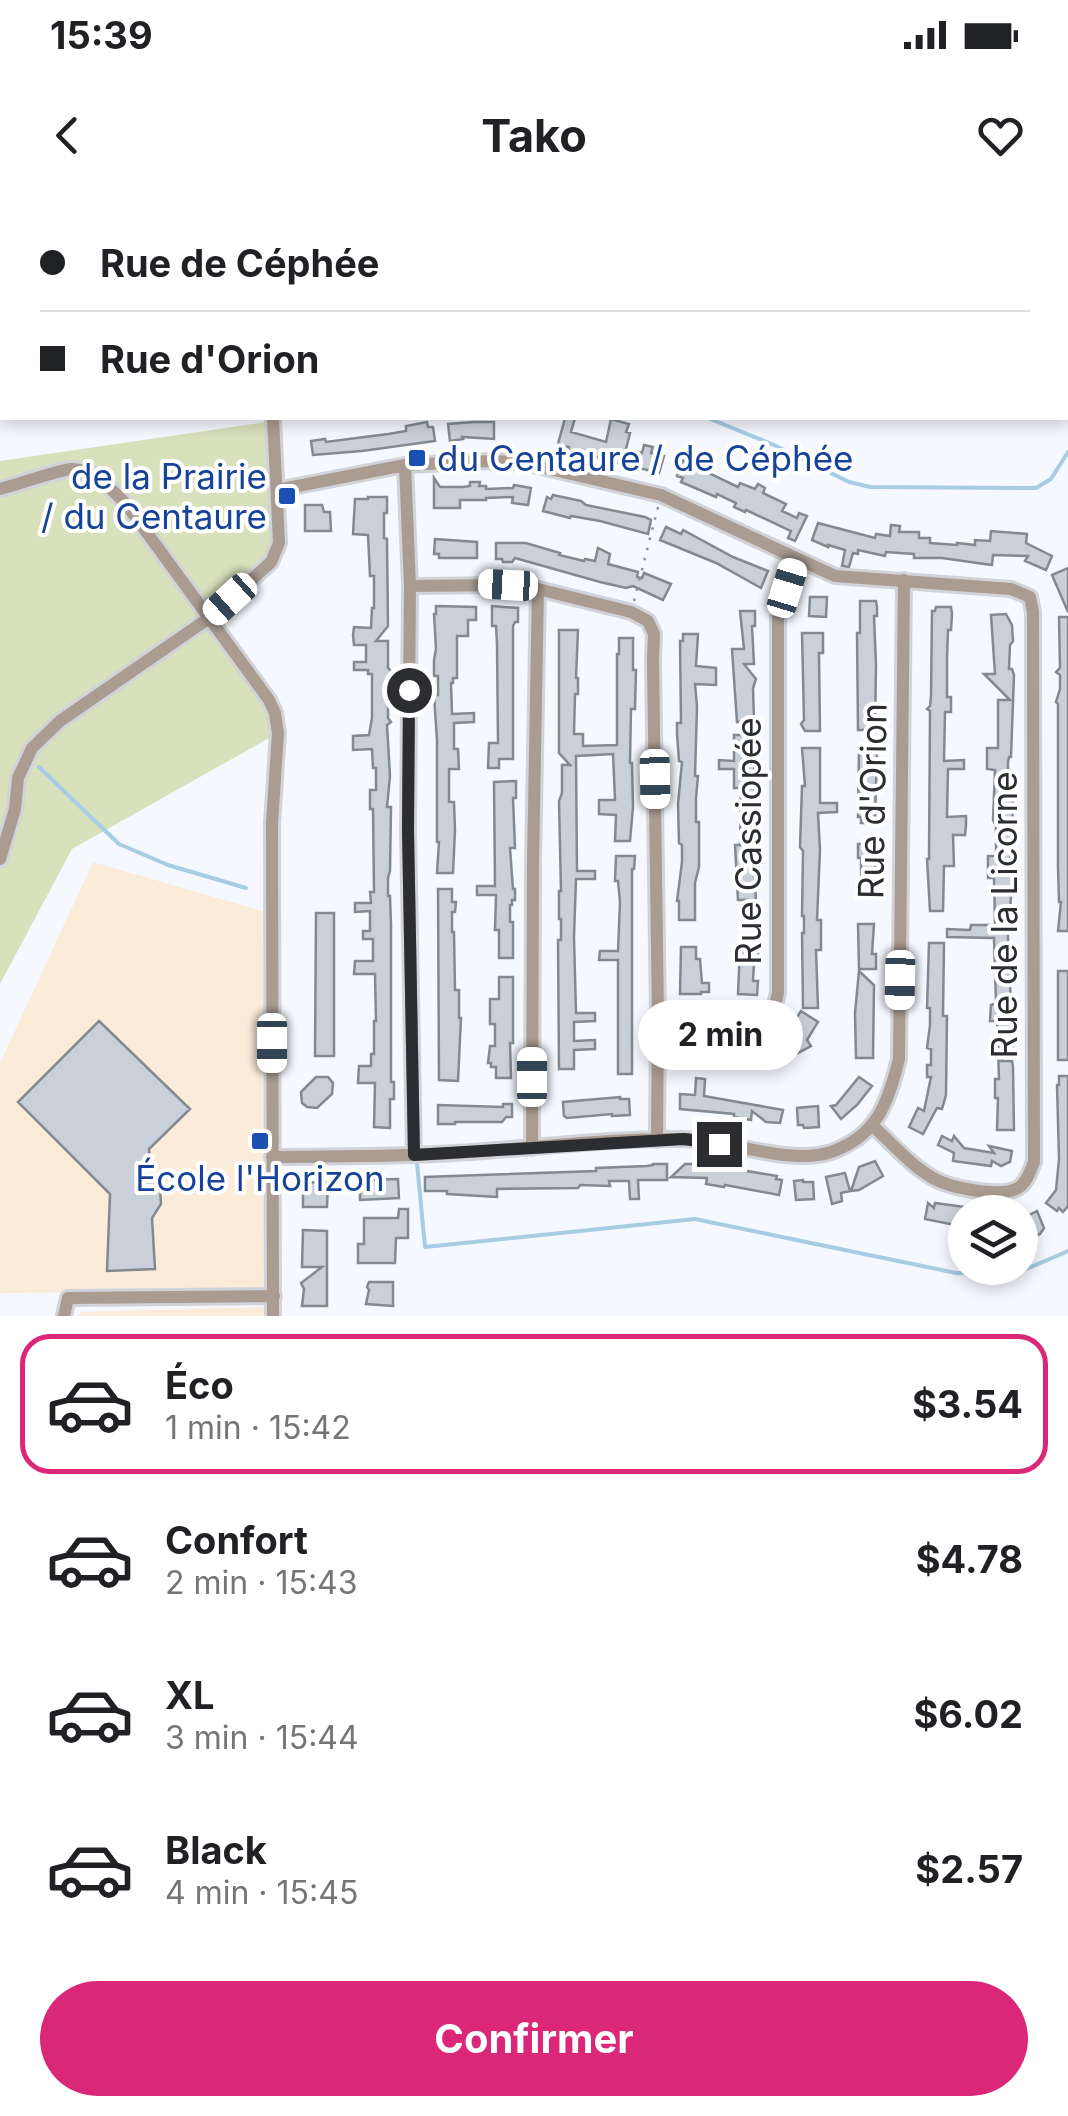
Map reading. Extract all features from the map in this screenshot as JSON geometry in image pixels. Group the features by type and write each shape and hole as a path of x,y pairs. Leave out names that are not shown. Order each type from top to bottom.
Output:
{"street":[{"path":"1,854 15,809 18,778 32,748 60,722 210,618 272,562 279,543 273,420"},
{"path":"277,490 405,464 520,462 661,496 836,576 904,580"},
{"path":"405,464 410,586 408,830 414,1155"},
{"path":"0,490 72,469 106,484 126,504 275,712 278,733 272,822 274,1316"},
{"name":"Rue Cassiopée","path":"658,1018 751,1017 774,1009 778,993 778,617 796,558"},
{"name":"Rue d'Orion","path":"873,1126 890,1094 899,1060 904,580"},
{"name":"Rue de la Licorne","path":"873,1126 922,1171 938,1182 961,1188 989,1192 1016,1189 1027,1180 1034,1162 1034,612 1030,597 1011,589 904,580"},
{"path":"410,586 482,584 538,589 632,612 648,621 654,634 657,1140"},
{"path":"532,1148 538,589"},
{"path":"272,1157 414,1155 684,1139 800,1157 829,1153 873,1126"},
{"path":"64,1316 68,1298 274,1296"}],"path":[{"path":"632,612 661,496"}],"shaded area":[{"path":"93,862 266,912 268,1290 0,1293 0,1063"},
{"path":"266,1307 266,1316 79,1316 81,1312"}],"green space":[{"path":"273,421 276,554 210,618 269,700 278,733 72,849 0,984 0,461"}],"building":[{"path":"564,420 574,420 571,432 606,442 611,420 615,420 629,424 626,449 642,453 644,445 653,447 651,453 664,456 659,473 568,450 569,447 558,444"},
{"path":"427,422 428,427 433,427 435,441 313,455 311,441 388,434"},
{"path":"494,422 494,439 462,437 450,441 448,424"},
{"path":"683,460 738,487 740,483 755,489 758,484 765,488 763,493 786,504 782,511 797,518 799,513 807,516 795,541 788,538 791,531 734,507 736,503 717,494 716,497 681,482 683,478 677,476"},
{"path":"434,478 440,487 480,482 479,486 486,489 514,485 531,488 528,505 512,503 513,497 460,500 460,508 434,508"},
{"path":"553,495 645,517 651,520 648,534 543,511 547,497 551,499"},
{"path":"387,497 384,538 388,626 376,641 388,641 391,671 387,807 391,807 388,896 394,1099 390,1099 390,1128 374,1127 375,1083 358,1083 359,1066 371,1066 374,1054 375,974 354,974 355,961 373,961 373,939 363,939 363,931 370,931 370,911 355,912 355,903 371,903 370,892 374,892 370,790 376,790 376,768 372,749 353,750 353,736 369,735 372,718 372,674 368,670 354,670 354,662 366,662 366,645 354,645 353,635 354,627 371,628 374,608 368,535 353,534 355,499"},
{"path":"305,505 322,505 324,512 330,512 331,531 305,531"},
{"path":"818,523 875,538 876,534 890,536 891,525 900,526 899,532 919,532 919,538 930,538 930,543 957,545 990,541 991,531 1027,534 1026,543 1052,556 1046,570 1025,561 1028,556 993,555 992,565 858,550 858,554 853,553 849,567 842,566 845,550 812,540"},
{"path":"666,527 681,534 683,530 768,571 761,588 716,563 660,540"},
{"path":"435,539 477,542 477,558 439,558 439,554 434,554"},
{"path":"496,543 526,543 584,561 595,561 598,548 610,554 608,564 638,572 637,577 642,578 644,573 671,584 663,600 633,586 600,582 515,558 503,562 496,559"},
{"path":"1068,568 1068,612 1052,575"},
{"path":"810,597 827,597 826,617 809,616"},
{"path":"860,601 876,601 877,607 875,730 858,730"},
{"path":"436,606 476,607 476,620 468,620 468,636 457,636 457,678 451,683 452,714 474,713 474,722 454,723 459,769 449,769 449,802 454,802 453,873 437,873"},
{"path":"492,606 518,608 518,622 513,626 513,759 499,759 499,768 488,768 489,743 498,743 497,644"},
{"path":"936,607 951,607 952,614 947,659 951,712 945,712 944,761 964,760 964,769 948,769 947,817 966,816 965,835 953,835 954,866 944,866 943,911 930,911 927,859 927,709 931,696 932,611"},
{"path":"740,611 755,611 754,664 744,664 756,679 754,720 737,722 732,649 744,649"},
{"path":"1006,614 1012,625 1009,669 1014,675 1008,778 1013,808 1010,864 1014,864 1008,948 1013,952 1014,984 1010,984 1013,1046 1001,1061 1012,1061 1014,1130 997,1130 997,1021 990,1021 991,1005 996,1003 994,938 947,937 947,929 995,925 994,878 988,878 988,856 996,856 995,770 987,769 987,748 998,748 998,700 1010,700 984,674 995,674 991,615"},
{"path":"1059,617 1068,617 1068,931 1058,931"},
{"path":"559,630 578,630 574,734 583,734 583,746 617,745 619,638 633,638 636,670 635,709 631,709 630,841 615,841 616,815 599,814 599,800 615,800 613,754 576,756 577,871 595,871 595,879 576,879 576,1013 595,1013 595,1021 574,1022 574,1041 595,1040 595,1049 574,1050 574,1069 559,1069 559,801 562,765 570,765 559,753"},
{"path":"802,633 823,633 823,653 819,653 820,731 805,731 801,724"},
{"path":"683,634 698,634 696,666 716,668 716,685 695,684 699,867 695,920 679,920 677,901 682,862 678,804 682,762 677,723 681,723"},
{"path":"734,735 756,735 756,900 738,900 735,845 740,845 741,788 734,788 734,769 719,769 719,760 734,761"},
{"path":"859,747 875,748 877,752 875,823 861,823 858,817"},
{"path":"802,748 820,748 820,803 837,803 837,812 818,813 818,1008 803,1008"},
{"path":"516,781 515,848 510,848 515,889 515,900 510,905 513,958 499,958 496,895 477,895 477,886 495,886 494,782"},
{"path":"858,844 875,844 875,878 861,878"},
{"path":"616,856 635,856 632,1074 618,1074 618,960 599,960 600,951 618,951 620,902 615,881"},
{"path":"438,889 452,889 452,902 456,902 452,932 455,990 459,990 461,1018 458,1081 439,1080"},
{"path":"316,913 334,913 334,1056 315,1056"},
{"path":"858,924 874,924 872,954 876,954 876,969 859,969"},
{"path":"929,943 944,943 946,1095 942,1109 937,1108 923,1134 909,1127 918,1108 924,1111 931,1077 927,1077 927,1065 931,1065 931,1049 927,1048"},
{"path":"681,947 696,947 702,983 709,983 709,992 680,994"},
{"path":"740,947 754,947 754,952 758,952 753,981 758,981 757,995 738,994"},
{"path":"859,971 874,985 873,1058 856,1058"},
{"path":"1058,971 1068,971 1068,1060 1058,1060"},
{"path":"499,977 513,977 511,1078 496,1078 496,1067 488,1063 490,1046 495,1046 490,999 499,999"},
{"path":"801,1011 818,1022 807,1040 811,1046 783,1061 776,1057 748,1065 732,1055 699,1054 699,1060 681,1059 680,1044 684,1041 738,1044 754,1039 761,1046 776,1040 800,1029 792,1025"},
{"path":"99,1021 190,1109 149,1149 152,1180 160,1186 161,1204 152,1218 155,1269 107,1271 110,1194 18,1102"},
{"path":"1059,1076 1068,1076 1068,1206 1063,1212 1046,1203 1056,1190"},
{"path":"316,1077 328,1077 333,1083 332,1094 317,1108 307,1107 302,1103 301,1092"},
{"path":"859,1077 872,1086 841,1119 831,1106"},
{"path":"696,1078 705,1079 704,1096 783,1110 780,1123 766,1122 752,1111 751,1120 734,1114 680,1109 680,1094 695,1095"},
{"path":"629,1099 630,1115 564,1116 563,1102"},
{"path":"512,1104 512,1117 502,1122 438,1124 438,1105"},
{"path":"818,1106 819,1127 798,1125 797,1108"},
{"path":"942,1136 952,1141 954,1136 964,1148 994,1153 989,1146 1012,1151 1010,1162 1001,1166 992,1161 991,1166 953,1161 954,1153 938,1145"},
{"path":"875,1161 883,1176 851,1191 859,1167"},
{"path":"667,1164 667,1180 638,1180 639,1199 630,1199 629,1181 578,1188 497,1189 497,1197 425,1191 425,1177 596,1171"},
{"path":"685,1164 777,1176 782,1180 779,1195 706,1184 707,1178 671,1177"},
{"path":"845,1173 850,1191 841,1193 842,1201 832,1204 826,1177"},
{"path":"398,1179 399,1198 360,1200 360,1180"},
{"path":"794,1181 813,1182 814,1199 796,1200"},
{"path":"303,1182 328,1183 327,1207 303,1207"},
{"path":"928,1203 934,1208 935,1203 948,1205 948,1224 925,1219"},
{"path":"399,1209 408,1209 408,1238 396,1238 395,1263 358,1263 358,1244 364,1244 364,1218 398,1218"},
{"path":"1038,1213 1044,1228 1038,1235"},
{"path":"303,1230 327,1231 327,1306 302,1306 301,1283 322,1267 302,1267"},
{"path":"369,1282 393,1282 393,1306 366,1304"}],"waterway":[{"path":"713,420 849,482 870,487 1036,488 1051,479 1068,452"},
{"path":"39,767 119,844 168,865 246,888"},
{"path":"417,1163 425,1247 695,1219 956,1273 1017,1273 1068,1251"}],"place":[{"name":"du Centaure / de Céphée","path":"417,458"},
{"name":"de la Prairie / du Centaure","path":"287,496"},
{"name":"École l'Horizon","path":"260,1141"}],"route":[{"path":"409,690 414,1155 684,1139 719,1144"}]}
